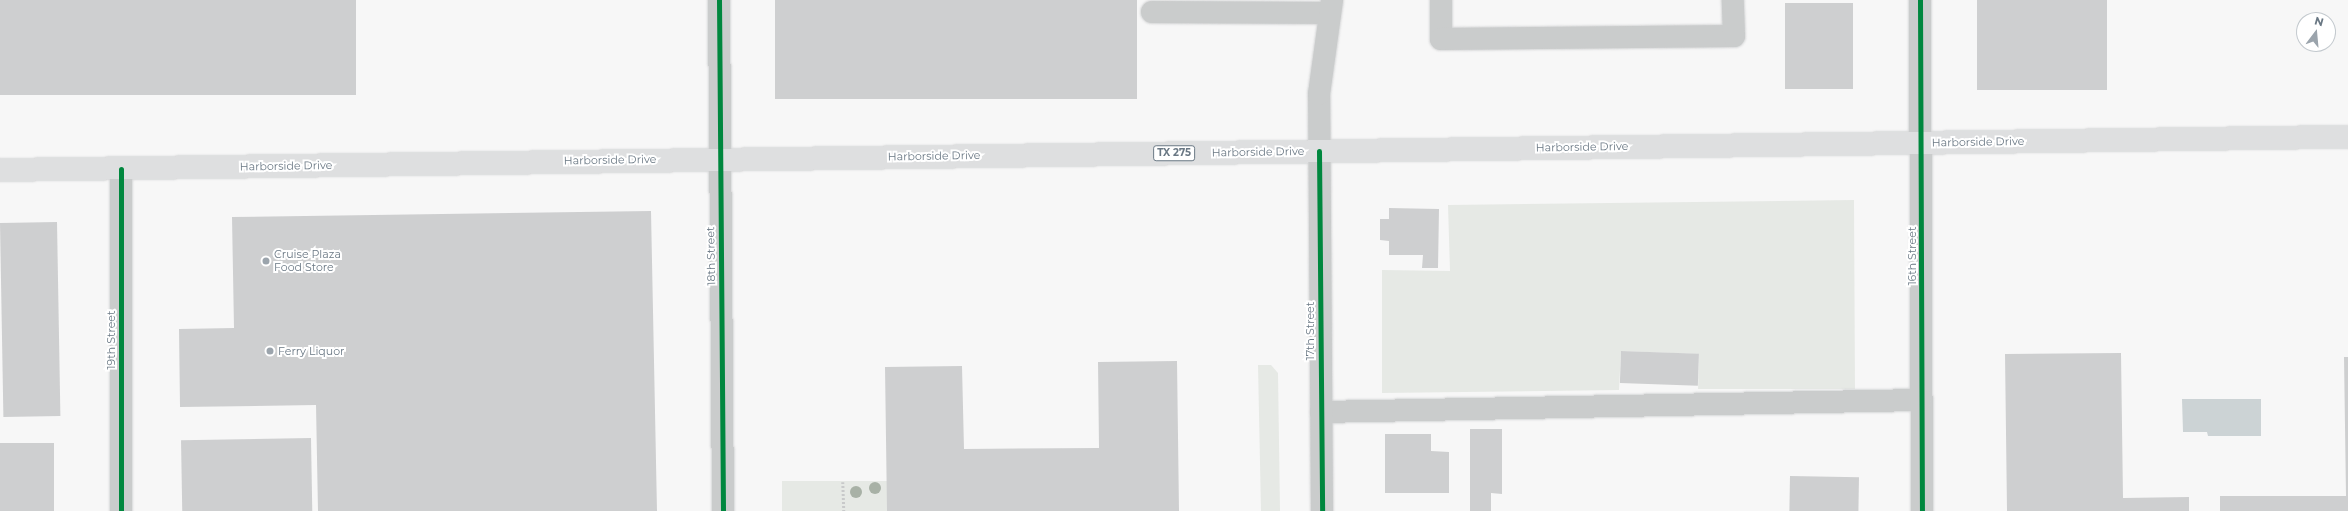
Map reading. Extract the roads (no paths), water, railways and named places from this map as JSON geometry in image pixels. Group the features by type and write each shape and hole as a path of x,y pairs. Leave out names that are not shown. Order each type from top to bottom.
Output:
{"main road":[{"name":"Harborside Drive","path":"0,170 720,158 2348,138"}],"street":[{"name":"18th Street","path":"719,0 723,511"},
{"path":"1440,0 1441,39 1734,36 1733,0"},
{"name":"16th Street","path":"1920,0 1922,511"},
{"path":"1152,12 1331,6"},
{"name":"17th Street","path":"1322,511 1319,94 1331,6"},
{"name":"19th Street","path":"121,169 121,511"},
{"path":"1321,412 1921,400"}],"place":[{"name":"Cruise Plaza Food Store","path":"266,261"},
{"name":"Ferry Liquor","path":"270,351"}]}
